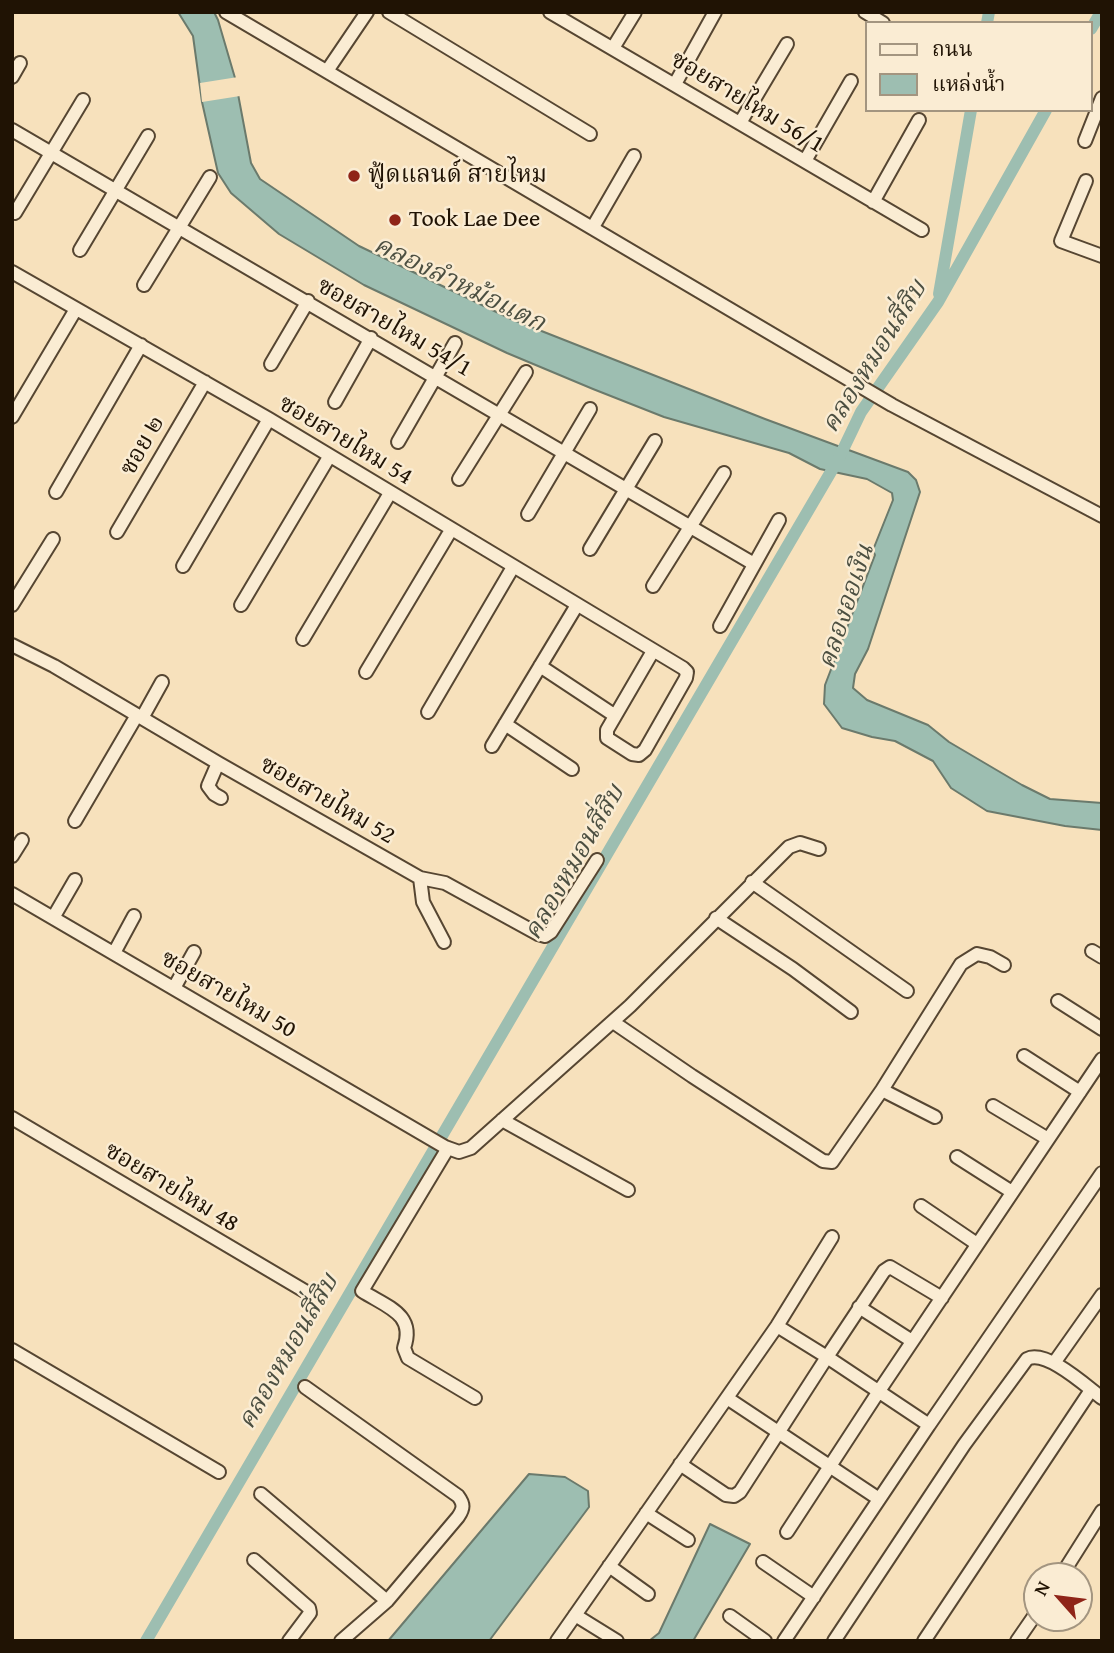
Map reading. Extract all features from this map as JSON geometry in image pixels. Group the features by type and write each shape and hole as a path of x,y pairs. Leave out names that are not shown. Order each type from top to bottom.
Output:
{"street":[{"path":"226,12 892,405 1102,516"},
{"path":"327,71 368,12"},
{"path":"389,12 590,134"},
{"name":"ซอยสายไหม 56/1","path":"550,12 922,230"},
{"path":"613,48 635,12"},
{"path":"675,85 715,12"},
{"path":"740,123 787,44"},
{"path":"12,77 20,63"},
{"path":"805,161 851,81"},
{"path":"1085,141 1102,98"},
{"path":"15,213 83,100"},
{"path":"873,202 919,120"},
{"name":"ซอยสายไหม 54/1","path":"12,130 754,564"},
{"path":"80,250 148,136"},
{"path":"593,228 634,156"},
{"path":"144,285 210,177"},
{"path":"1086,181 1061,241 1102,256"},
{"name":"ซอยสายไหม 54","path":"12,272 269,419 687,672 645,750 639,755 632,754 607,738 607,730 614,715"},
{"path":"271,364 308,301"},
{"path":"12,417 76,309"},
{"path":"335,402 370,338"},
{"path":"398,442 455,343"},
{"path":"55,492 141,345"},
{"path":"459,479 526,372"},
{"name":"ซอย ๒","path":"117,532 205,382"},
{"path":"528,514 590,409"},
{"path":"183,566 269,419"},
{"path":"590,549 655,441"},
{"path":"241,605 329,457"},
{"path":"653,586 724,473"},
{"path":"303,639 390,493"},
{"path":"720,626 779,520"},
{"path":"366,673 451,530"},
{"path":"12,605 53,539"},
{"path":"428,712 513,567"},
{"path":"492,746 577,605"},
{"name":"ซอยสายไหม 52","path":"12,645 64,672 421,878 445,883 538,934 545,936 551,932 597,860"},
{"path":"540,666 614,715 653,651"},
{"path":"75,821 162,682"},
{"path":"505,724 572,769"},
{"path":"218,763 208,786 221,798"},
{"path":"12,856 22,840"},
{"path":"475,1398 408,1358 404,1354 408,1338 407,1324 402,1316 362,1291 447,1147 465,1152 502,1120 613,1022 789,847 800,843 819,849"},
{"path":"421,878 423,902 443,942"},
{"path":"53,918 75,880"},
{"path":"752,881 907,991"},
{"name":"ซอยสายไหม 50","path":"12,894 447,1147"},
{"path":"114,953 134,916"},
{"path":"716,918 793,969 851,1012"},
{"path":"174,988 194,953"},
{"path":"613,1022 823,1161 832,1162 882,1090 961,964 977,954 990,957 1004,965"},
{"path":"1058,1001 1102,1029"},
{"path":"1024,1056 1080,1092"},
{"path":"787,1532 1102,1059"},
{"path":"882,1090 935,1116"},
{"path":"993,1106 1048,1139"},
{"name":"ซอยสายไหม 48","path":"12,1118 308,1293"},
{"path":"502,1120 628,1190"},
{"path":"957,1157 1012,1192"},
{"path":"784,1641 1102,1172"},
{"path":"921,1206 977,1244"},
{"path":"557,1641 777,1326 832,1237"},
{"path":"680,1464 726,1495 734,1496 740,1492 884,1271 890,1267 942,1298"},
{"path":"1054,1363 1102,1295"},
{"path":"859,1307 912,1341"},
{"path":"777,1326 929,1425"},
{"path":"12,1350 219,1472"},
{"path":"834,1641 964,1445 1027,1359 1037,1357 1054,1363 1097,1394 924,1641"},
{"path":"305,1387 458,1496 463,1503 458,1517 387,1601 341,1641"},
{"path":"727,1398 879,1499"},
{"path":"261,1494 387,1601"},
{"path":"1070,1562 1102,1511"},
{"path":"646,1513 688,1540"},
{"path":"254,1560 309,1608 307,1619 289,1641"},
{"path":"763,1562 814,1597"},
{"path":"609,1566 648,1594"},
{"path":"575,1615 617,1641"},
{"path":"730,1616 765,1641"}],"water":[{"path":"178,12 214,12 218,20 235,78 251,163 260,179 359,246 511,319 908,472 916,480 920,492 868,649 855,674 853,688 867,700 928,725 949,742 1050,799 1102,803 1102,830 987,811 951,788 933,761 895,741 842,728 824,704 825,685 875,555 873,550 893,500 892,493 867,479 820,469 789,453 664,417 507,353 364,285 279,234 231,193 218,173 202,102 193,36"},
{"path":"529,1474 565,1477 588,1491 589,1507 489,1641 388,1641"},
{"path":"710,1524 750,1544 693,1641 649,1641 659,1633"}],"pier":[{"path":"238,77 240,96 202,102 200,83"}],"waterway":[{"path":"987,21 989,12"},
{"name":"คลองหมอนสี่สิบ","path":"1093,26 1101,12"},
{"path":"939,294 971,112"},
{"name":"คลองหมอนสี่สิบ","path":"146,1641 839,458 861,412 938,302 1045,112"}],"place":[{"name":"ฟู้ดแลนด์ สายไหม","path":"354,176"},
{"name":"Took Lae Dee","path":"395,220"}],"water label":[{"name":"คลองลำหม้อแตก","path":"459,285"},
{"name":"คลองออเงิน","path":"847,607"}]}
